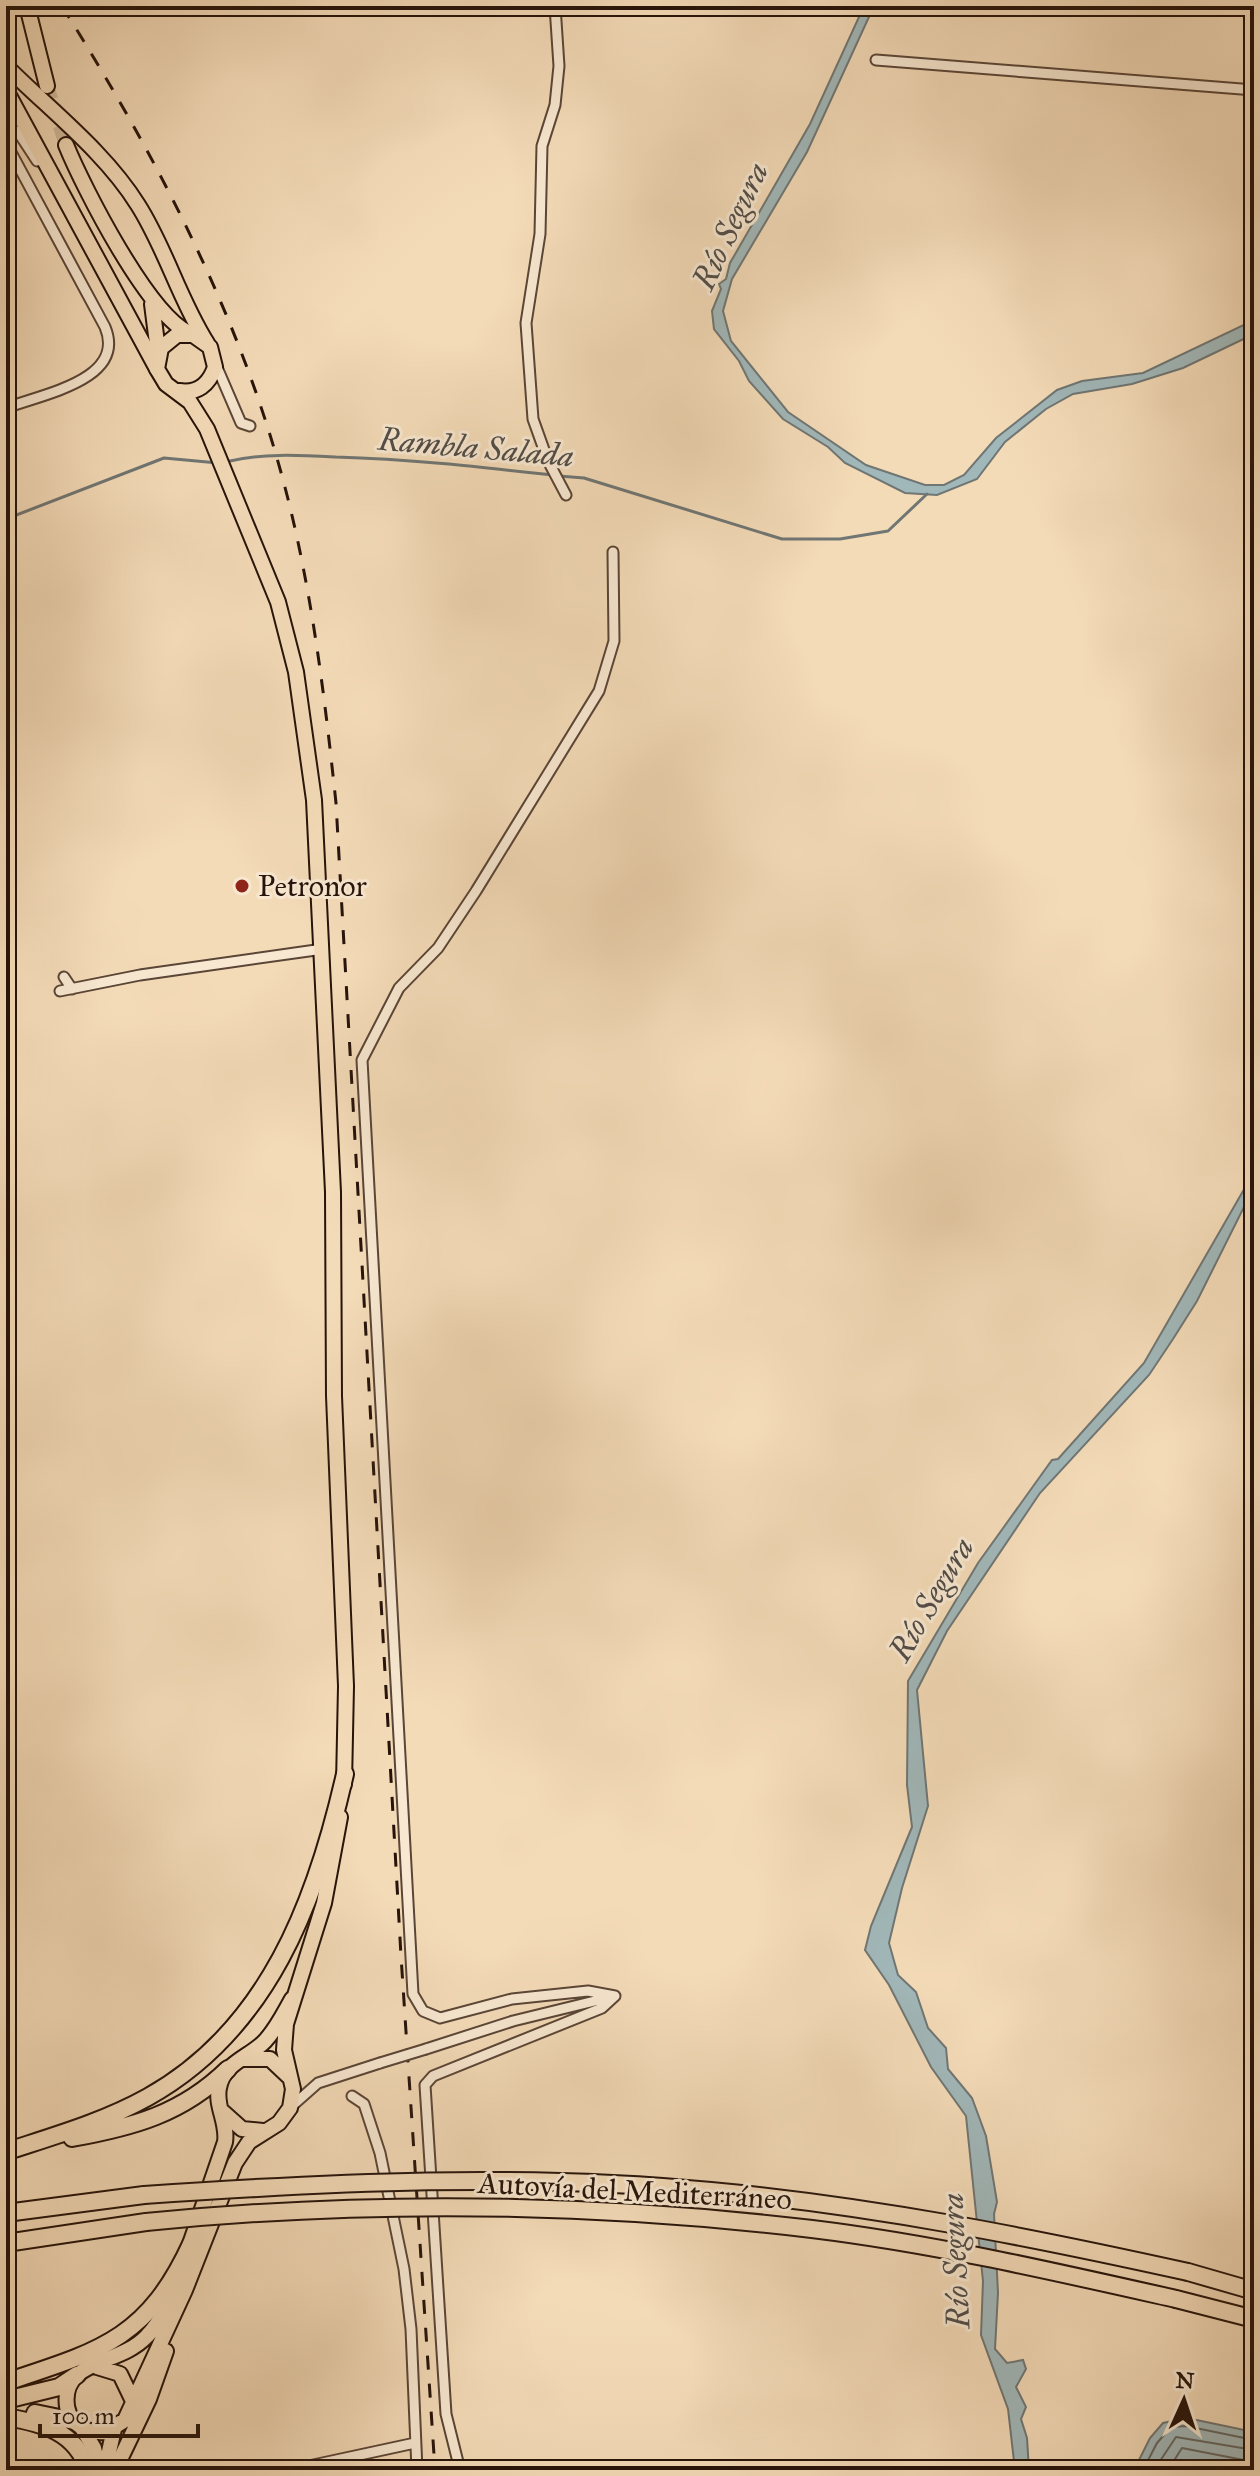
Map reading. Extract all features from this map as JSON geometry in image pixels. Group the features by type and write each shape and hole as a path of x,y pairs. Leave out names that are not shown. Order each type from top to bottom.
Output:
{"highway":[{"path":"8,2150 89,2124 149,2097 191,2069 236,2026 267,1985 292,1941 321,1861 345,1774"},
{"path":"8,2150 150,2121 185,2104 228,2069"},
{"name":"Autovía del Mediterráneo","path":"6,2213 144,2195 399,2181 514,2181 708,2191 910,2215 1044,2240 1188,2272 1254,2291"},
{"name":"Autovía del Mediterráneo","path":"6,2243 146,2222 317,2209 594,2210 828,2232 1039,2268 1254,2319"},
{"path":"6,2382 100,2349 134,2327 175,2278 191,2244"},
{"path":"6,2400 59,2387 77,2375"},
{"path":"6,2410 78,2425"},
{"path":"6,2417 40,2424 67,2436 78,2447 88,2470"}],"main road":[{"path":"27,6 40,89"},
{"path":"6,66 40,89 135,200 161,246 188,311 215,362 207,384 207,429"},
{"path":"40,89 20,93 9,101 166,384 179,391 207,429 278,602 293,653 314,800 333,1192 335,1420 346,1665 345,1774 324,1903 292,1999 284,2042 293,2095 290,2108 279,2123 249,2142 235,2163 185,2290 149,2399 115,2470"},
{"path":"66,145 89,194 150,296 175,326 207,343"},
{"path":"150,296 158,329 157,369"},
{"path":"158,353 172,337 193,335"},
{"path":"179,391 195,391 207,384"},
{"path":"102,2470 94,2448 66,2403 71,2383 77,2375 124,2354 149,2334 172,2294 224,2150 226,2130 218,2093 228,2069 271,2034 292,1999"},
{"path":"244,2059 270,2059 289,2078"},
{"path":"223,2112 242,2129 265,2130"},
{"path":"78,2425 98,2433 114,2429 125,2420 132,2399 185,2290"},
{"path":"93,2368 120,2374 132,2399"},
{"path":"102,2470 114,2429"}],"street":[{"path":"555,6 559,66 555,105 542,146 540,234 526,323 533,419 548,461 566,495"},
{"path":"876,60 1254,90"},
{"path":"6,125 25,142 85,236"},
{"path":"6,143 105,327 109,344 109,355 96,372 6,408"},
{"path":"215,362 241,423 250,426"},
{"path":"207,384 224,388"},
{"path":"613,552 614,641 599,691 569,745 446,937 399,988 362,1060 362,1080 413,1994 423,2011 440,2018 512,1999 588,1991 615,1996"},
{"path":"60,991 140,975 323,949"},
{"path":"64,977 72,989"},
{"path":"290,2108 301,2094 318,2083 513,2021 615,1996"},
{"path":"460,2470 446,2414 425,2085 433,2076 602,2008 615,1996"},
{"path":"289,2078 318,2083"},
{"path":"352,2096 364,2104 380,2153 404,2269 417,2470"},
{"path":"290,2470 415,2443"}],"water":[{"path":"864,6 874,6 807,152 732,279 723,311 731,341 788,412 866,465 925,485 944,485 964,475 996,438 1057,390 1082,381 1143,373 1254,320 1254,334 1183,368 1132,384 1073,394 1046,409 1005,442 977,479 937,495 905,493 845,463 828,447 783,419 749,381 739,361 714,329 712,311 721,289 719,284 726,279 730,263 810,124"},
{"path":"1254,1172 1254,1187 1197,1301 1173,1339 1149,1375 1040,1493 947,1631 917,1690 928,1806 902,1888 889,1943 898,1975 916,1992 928,2028 946,2048 948,2069 972,2098 986,2136 997,2202 994,2214 998,2293 995,2349 1007,2363 1023,2360 1026,2369 1016,2387 1026,2407 1021,2419 1027,2438 1029,2470 1015,2470 1008,2409 981,2335 983,2281 966,2116 931,2067 889,1985 865,1950 871,1926 912,1827 907,1785 908,1681 978,1563 1052,1460 1058,1459 1144,1363"},
{"path":"1187,2418 1254,2432 1254,2470 1134,2470 1150,2438 1163,2423"}],"waterway":[{"name":"Rambla Salada","path":"225,462 266,456 308,456 417,461 552,475"},
{"name":"Rambla Salada","path":"6,519 164,458 218,463"},
{"name":"Rambla Salada","path":"559,476 584,478 782,539 840,539 888,531 927,494"}],"tunnel":[{"path":"47,86 66,145"}],"railway":[{"path":"62,6 164,183 248,369 288,499 317,650 336,803 401,1956 435,2470"}],"place":[{"name":"Petronor","path":"242,886"}],"water label":[{"name":"Río Segura","path":"730,226"},
{"name":"Río Segura","path":"931,1599"},
{"name":"Río Segura","path":"955,2261"}]}
